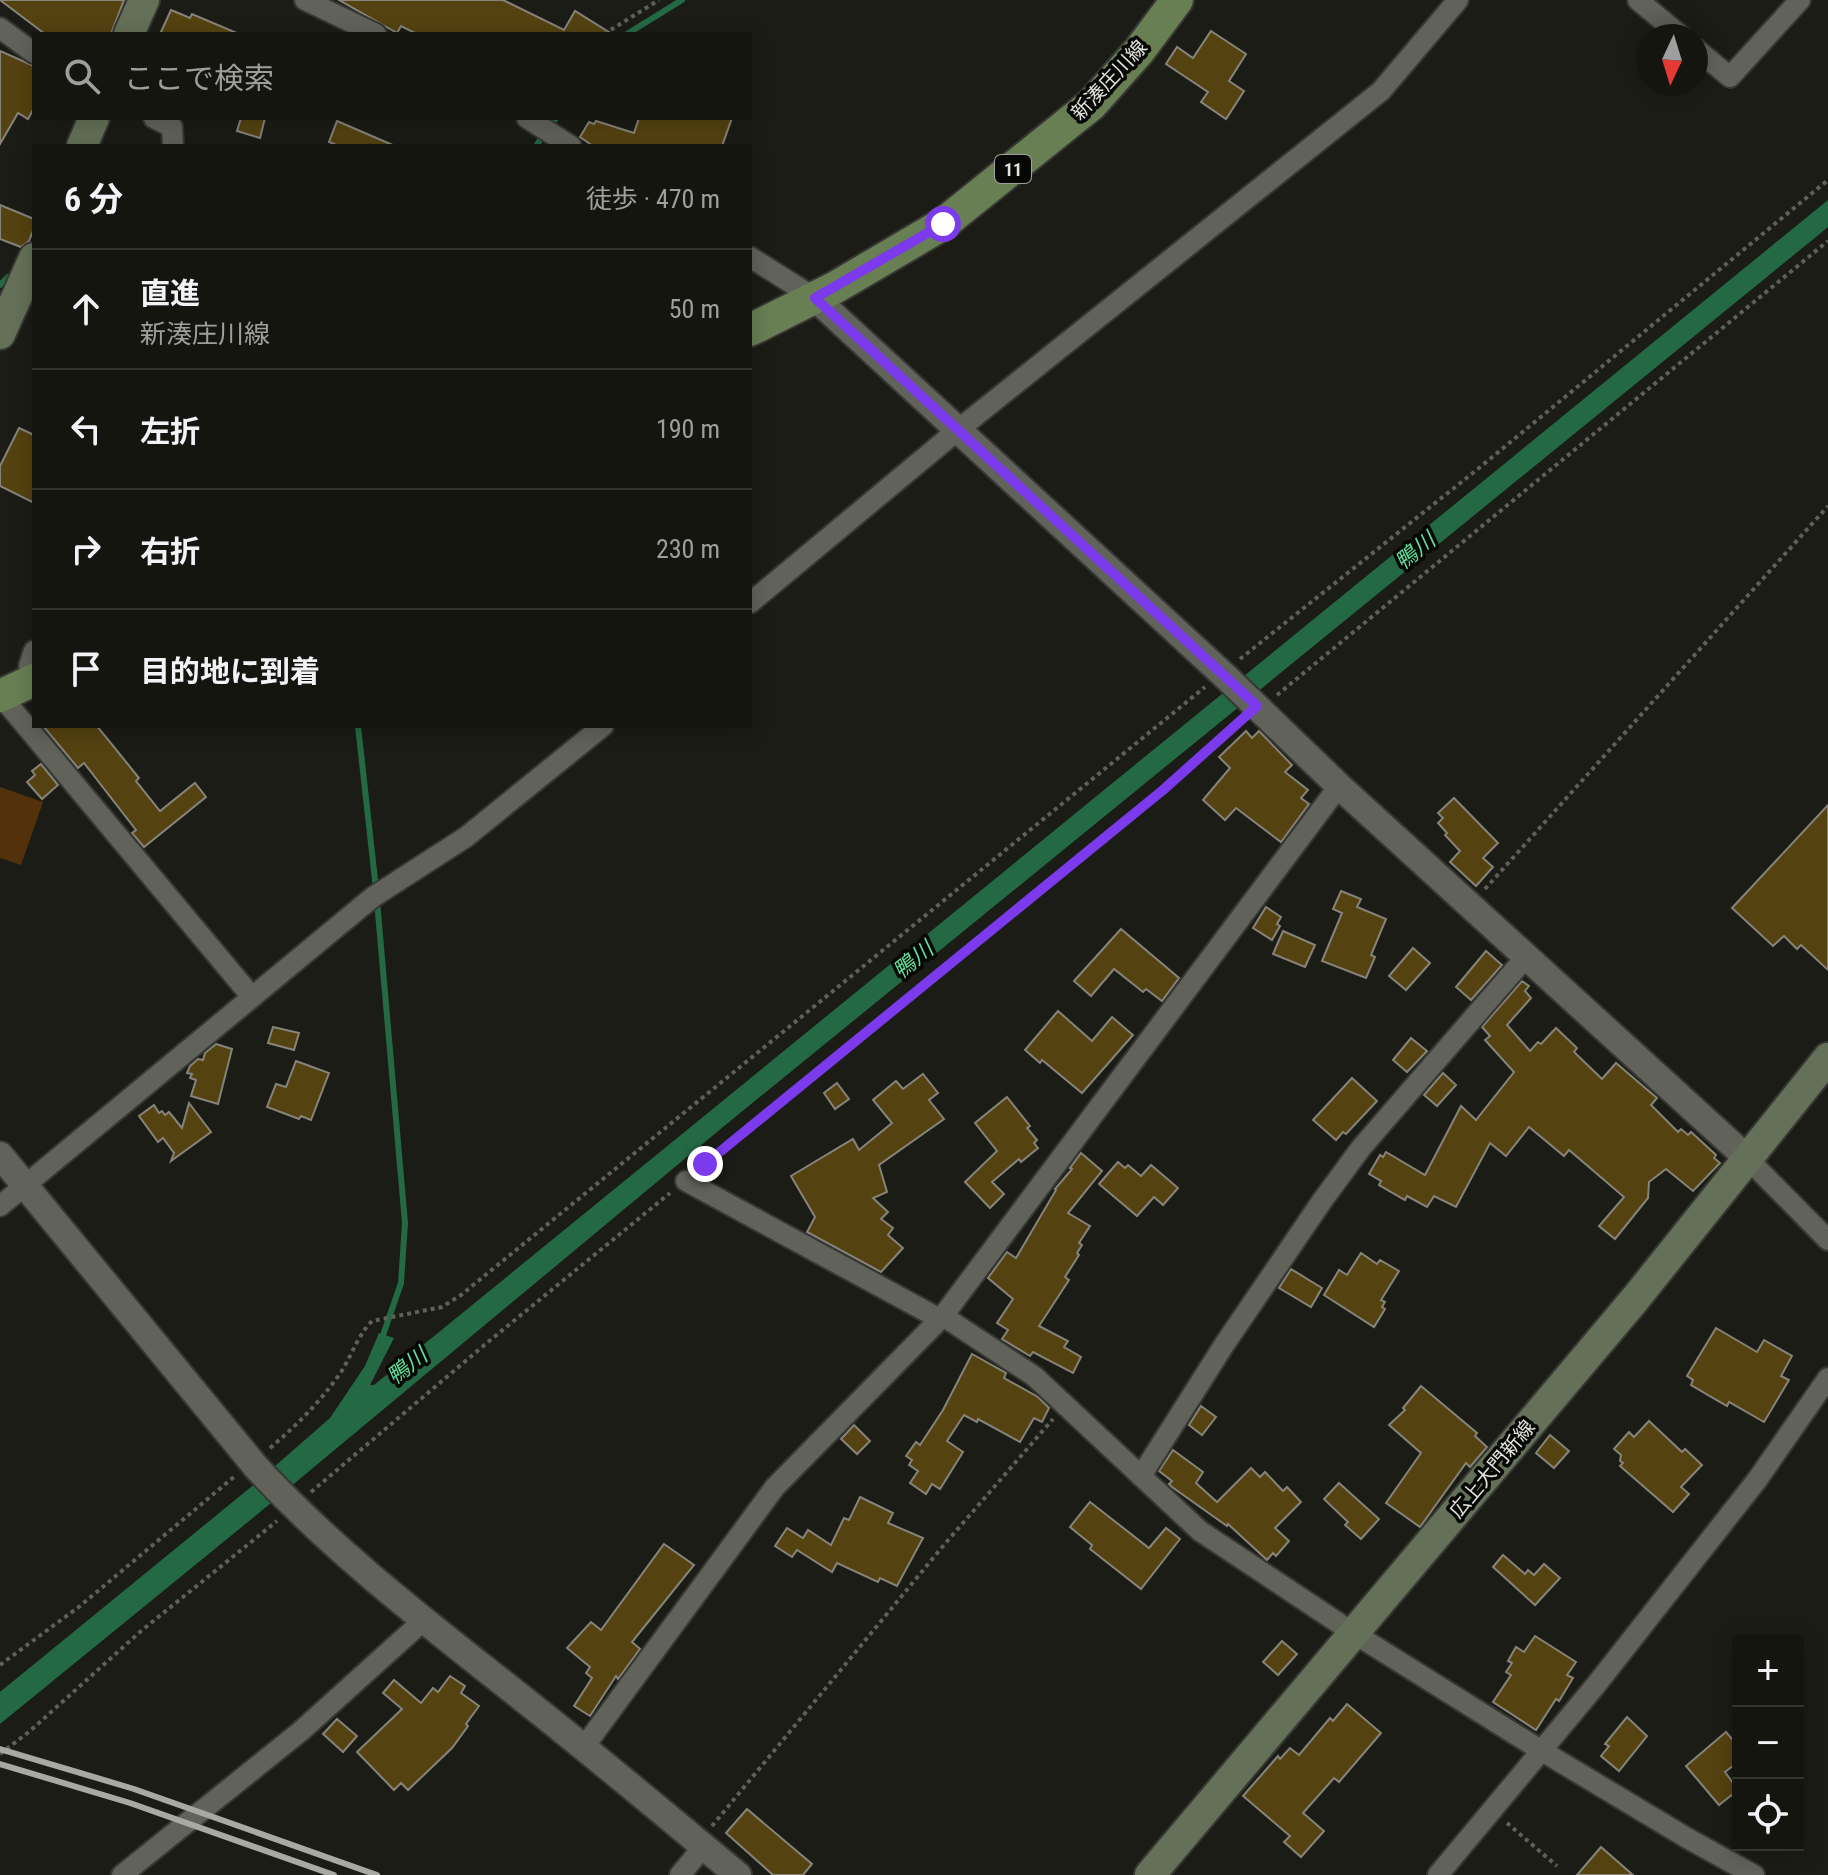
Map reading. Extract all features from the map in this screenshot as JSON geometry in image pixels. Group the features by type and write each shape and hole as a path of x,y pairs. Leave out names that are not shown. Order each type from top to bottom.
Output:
{"main road":[{"path":"130,32 144,0"},
{"name":"新湊庄川線","path":"752,329 815,298 943,224 1092,104 1139,51 1177,0"},
{"path":"83,144 93,120"},
{"path":"0,334 15,307 32,263"},
{"path":"0,696 32,680"},
{"name":"広上大門新線","path":"1150,1875 1636,1298 1828,1058"}],"street":[{"path":"305,0 372,32"},
{"path":"752,601 959,429 1381,91 1458,0"},
{"path":"1638,0 1667,24"},
{"path":"1708,59 1730,77 1800,0"},
{"path":"0,28 32,52"},
{"path":"158,120 172,127 173,144"},
{"path":"540,126 568,144"},
{"path":"752,258 815,298 959,429 1339,786 1747,1158 1828,1240"},
{"path":"0,696 252,997"},
{"path":"0,1206 373,897 466,837 601,728"},
{"path":"584,1747 775,1487 941,1317 1339,786"},
{"path":"1141,1476 1224,1345 1361,1148 1525,958"},
{"path":"0,1155 254,1464 291,1504 424,1620 738,1875"},
{"path":"686,1181 941,1317 1034,1376 1200,1531 1355,1634 1542,1751 1754,1875"},
{"path":"1438,1875 1542,1751 1757,1480 1828,1378"},
{"path":"122,1875 301,1731 424,1620"},
{"path":"680,1875 701,1844"}],"path":[{"path":"607,32 659,0"},
{"path":"0,1665 80,1606 254,1464 303,1420 341,1373 365,1328 372,1321 442,1307 461,1295 1224,676 1828,180"},
{"path":"0,1754 291,1504 1151,800 1257,706 1828,241"},
{"path":"1470,905 1828,506"},
{"path":"701,1844 943,1546 1065,1405"},
{"path":"1492,1810 1557,1866"}],"shaded area":[{"path":"0,787 43,802 21,865 0,858"}],"water":[{"name":"鴨川","path":"1828,200 1828,227 723,1127 0,1724 0,1692 251,1487 330,1418 365,1366 379,1333 394,1338 370,1385 374,1385"}],"building":[{"path":"0,0 124,0 112,32 42,32"},
{"path":"339,0 503,0 564,30 575,11 609,32 413,32 401,26 395,32"},
{"path":"171,10 190,18 192,14 234,32 161,32"},
{"path":"1211,31 1246,54 1229,81 1244,91 1226,119 1201,102 1208,92 1166,64 1177,47 1193,58"},
{"path":"0,51 32,65 32,112 28,119 18,113 0,144"},
{"path":"240,120 264,120 260,138 237,131"},
{"path":"638,120 731,120 723,144 590,144 580,137 589,122 594,124 596,121 634,133"},
{"path":"337,121 390,144 334,144 329,142"},
{"path":"0,205 32,218 32,233 29,241 21,247 0,239"},
{"path":"19,428 32,434 32,502 0,486 0,466"},
{"path":"45,728 99,728 139,778 136,781 160,811 195,783 206,797 144,847 132,833 136,830 84,763 78,768"},
{"path":"1246,731 1252,738 1259,731 1292,765 1285,772 1308,790 1301,798 1309,804 1281,842 1236,808 1225,820 1203,800 1230,768 1219,757"},
{"path":"41,764 58,785 42,799 27,782 35,775 32,771"},
{"path":"1454,798 1498,843 1483,858 1493,867 1476,886 1450,862 1460,851 1438,823 1443,818 1438,813"},
{"path":"1828,805 1828,970 1801,945 1797,949 1784,936 1773,946 1732,908"},
{"path":"1341,891 1361,899 1357,907 1386,919 1371,955 1375,957 1366,978 1322,961 1342,913 1333,909"},
{"path":"1266,907 1281,917 1272,940 1253,928"},
{"path":"1121,929 1179,978 1162,1001 1146,989 1143,992 1114,969 1091,996 1074,981"},
{"path":"1283,931 1315,945 1305,967 1273,954"},
{"path":"1413,948 1430,963 1406,990 1389,976"},
{"path":"1486,951 1502,965 1471,1000 1456,987"},
{"path":"1522,981 1529,986 1525,991 1531,998 1507,1025 1530,1051 1556,1028 1577,1048 1574,1052 1602,1079 1616,1063 1657,1098 1651,1105 1678,1132 1681,1129 1688,1135 1691,1132 1716,1155 1714,1158 1720,1163 1693,1191 1666,1169 1649,1182 1648,1198 1615,1239 1599,1226 1624,1197 1569,1150 1564,1156 1529,1127 1506,1156 1490,1143 1456,1207 1434,1196 1427,1207 1407,1196 1405,1200 1379,1185 1381,1181 1369,1174 1380,1155 1383,1157 1386,1152 1425,1175 1461,1106 1476,1120 1514,1072 1485,1040 1490,1036 1482,1027"},
{"path":"1058,1011 1092,1041 1112,1017 1133,1035 1082,1093 1025,1050"},
{"path":"273,1027 299,1033 294,1050 268,1043"},
{"path":"1411,1038 1427,1051 1407,1072 1393,1060"},
{"path":"216,1044 232,1049 218,1104 191,1096 196,1080 187,1073 190,1066 198,1059 203,1060 205,1053"},
{"path":"296,1061 329,1073 311,1120 301,1116 299,1119 267,1107 276,1084 286,1087"},
{"path":"1443,1073 1456,1085 1437,1106 1424,1095"},
{"path":"923,1074 938,1093 929,1100 944,1119 879,1165 887,1192 873,1198 888,1212 881,1219 893,1228 888,1235 903,1248 881,1272 807,1232 815,1217 791,1176 853,1139 859,1150 892,1123 873,1100 896,1081 903,1089"},
{"path":"1352,1078 1377,1101 1346,1134 1343,1132 1336,1140 1313,1120"},
{"path":"837,1083 849,1099 835,1109 824,1093"},
{"path":"1007,1097 1030,1126 1027,1128 1037,1140 1034,1143 1038,1148 1021,1162 1019,1159 992,1182 1004,1194 990,1208 965,1182 997,1151 975,1123"},
{"path":"189,1103 211,1132 171,1161 174,1153 163,1138 158,1142 139,1116 154,1105 159,1113 162,1111 165,1115 169,1112 182,1128"},
{"path":"1081,1153 1102,1171 1068,1213 1090,1226 1079,1243 1082,1245 1077,1253 1079,1255 1065,1277 1069,1280 1039,1326 1068,1341 1064,1347 1081,1357 1073,1373 1033,1352 1030,1356 1002,1339 1008,1330 997,1323 1013,1299 988,1278 1007,1252 1016,1258 1055,1189"},
{"path":"1118,1162 1125,1168 1128,1165 1141,1176 1151,1165 1178,1188 1163,1205 1154,1197 1137,1216 1099,1184"},
{"path":"1361,1253 1377,1264 1380,1260 1399,1271 1381,1300 1385,1302 1382,1307 1385,1309 1374,1327 1324,1295 1339,1270 1347,1275"},
{"path":"1291,1269 1322,1288 1311,1307 1279,1288"},
{"path":"1716,1328 1757,1352 1764,1340 1792,1356 1781,1376 1789,1380 1764,1422 1729,1402 1727,1406 1691,1385 1693,1380 1687,1376"},
{"path":"972,1354 1006,1373 1004,1378 1038,1397 1049,1408 1042,1422 1034,1418 1020,1442 978,1419 977,1422 964,1415 947,1441 963,1452 940,1489 932,1484 926,1494 910,1483 918,1471 909,1465 912,1460 906,1456 916,1442 920,1445 943,1410"},
{"path":"1421,1386 1477,1433 1475,1436 1487,1447 1470,1467 1466,1463 1420,1527 1386,1503 1421,1453 1389,1425 1405,1410 1403,1408"},
{"path":"1201,1406 1216,1417 1202,1435 1189,1425"},
{"path":"1649,1421 1682,1452 1685,1449 1702,1465 1681,1487 1689,1494 1673,1512 1620,1466 1623,1463 1620,1461 1621,1455 1614,1449 1629,1432 1634,1437"},
{"path":"854,1425 870,1441 857,1454 841,1439"},
{"path":"1550,1435 1569,1451 1554,1468 1536,1453"},
{"path":"1173,1450 1203,1472 1196,1483 1217,1502 1251,1468 1260,1477 1265,1472 1283,1491 1287,1487 1301,1502 1275,1528 1289,1541 1276,1556 1273,1553 1267,1560 1228,1524 1169,1484 1172,1481 1159,1471"},
{"path":"1339,1483 1379,1519 1361,1539 1324,1499"},
{"path":"860,1497 893,1513 888,1523 923,1538 897,1586 880,1578 878,1582 837,1563 832,1572 797,1550 792,1557 775,1546 787,1528 803,1538 808,1530 831,1545 844,1518 849,1520"},
{"path":"1090,1502 1149,1548 1166,1528 1180,1539 1141,1589 1090,1549 1092,1545 1070,1527"},
{"path":"664,1544 694,1565 632,1642 640,1649 618,1679 616,1676 590,1716 574,1706 592,1678 586,1673 590,1667 567,1648 591,1622 601,1630"},
{"path":"1503,1555 1525,1574 1528,1570 1534,1575 1544,1564 1560,1578 1535,1605 1493,1567"},
{"path":"1535,1636 1576,1662 1567,1675 1573,1678 1536,1730 1493,1702 1511,1675 1506,1672 1516,1647 1524,1652"},
{"path":"1282,1641 1297,1654 1278,1675 1263,1662"},
{"path":"450,1676 465,1686 461,1693 479,1706 452,1748 408,1790 401,1783 394,1790 357,1752 402,1709 383,1693 394,1680 421,1703 433,1688 438,1692"},
{"path":"1347,1704 1381,1733 1339,1782 1334,1778 1303,1813 1324,1831 1301,1857 1284,1842 1290,1836 1243,1796 1278,1756 1280,1759 1290,1748 1299,1755 1330,1718 1333,1721"},
{"path":"1627,1717 1647,1736 1619,1771 1601,1756 1609,1746 1605,1744"},
{"path":"337,1719 357,1736 343,1752 323,1734"},
{"path":"1726,1732 1732,1739 1732,1767 1725,1772 1732,1782 1732,1795 1719,1805 1686,1766"},
{"path":"747,1809 812,1864 803,1875 773,1875 726,1833"},
{"path":"1601,1847 1633,1875 1577,1875"}],"waterway":[{"path":"630,32 682,0"},
{"path":"537,144 555,120"},
{"path":"0,285 8,277"},
{"path":"358,728 376,889"},
{"path":"377,901 405,1223 401,1283 381,1341"}],"railway":[{"path":"0,1749 134,1789 377,1875"},
{"path":"0,1764 130,1803 334,1875"}],"route":[{"path":"705,1164 1043,890 1163,790 1257,706 815,298 943,224"}]}
